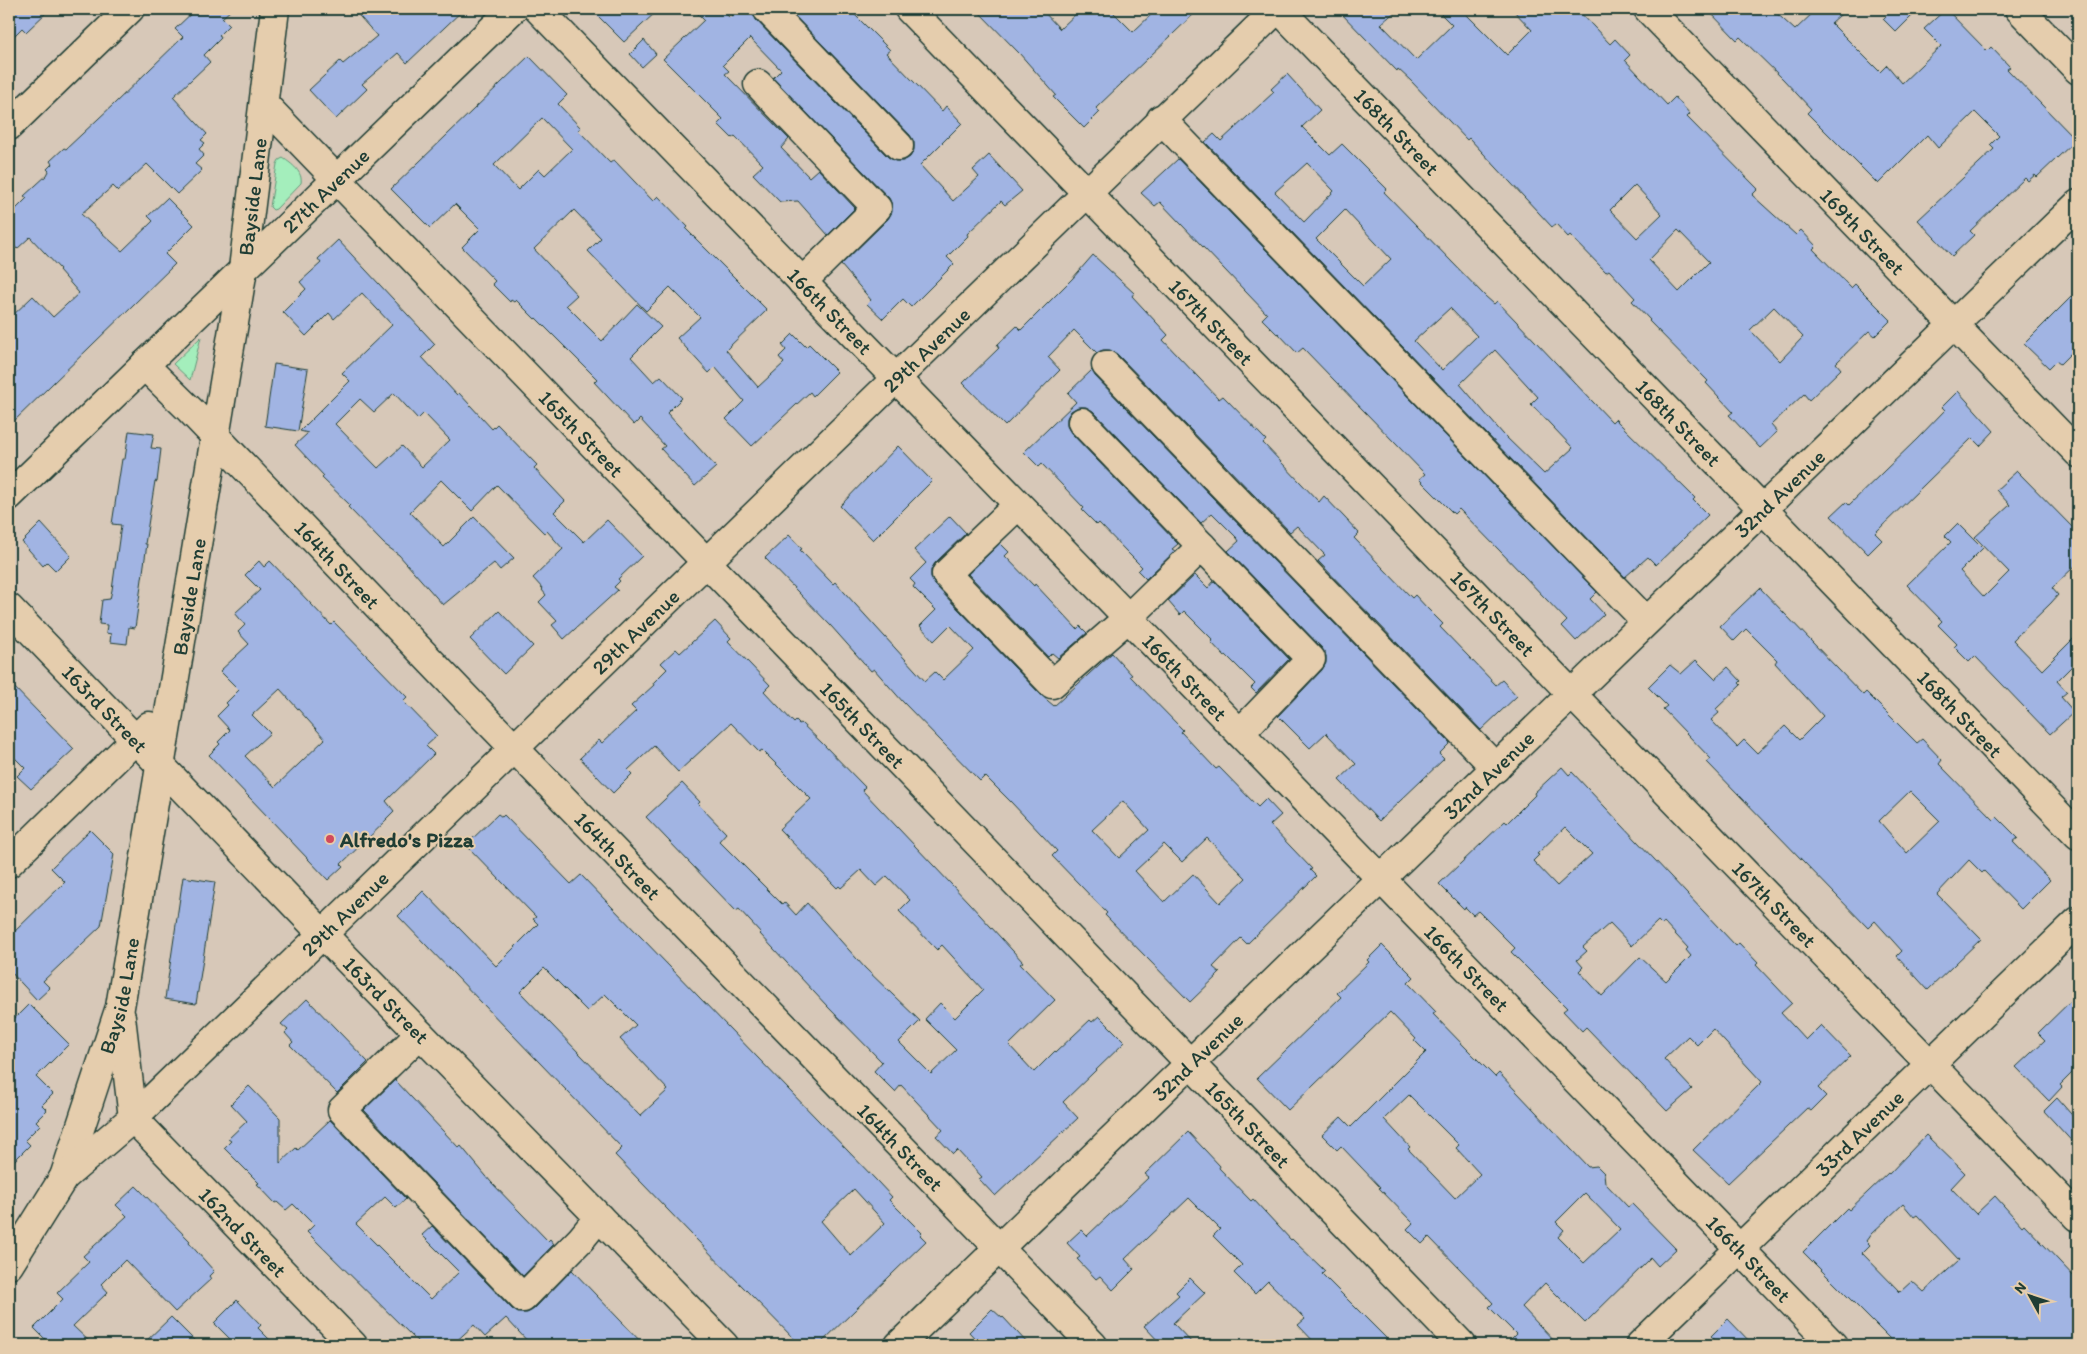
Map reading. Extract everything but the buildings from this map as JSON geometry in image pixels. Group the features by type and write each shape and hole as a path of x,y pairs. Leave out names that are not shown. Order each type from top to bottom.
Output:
{"street":[{"path":"9,126 130,9"},
{"name":"Bayside Lane","path":"64,1177 120,1007 243,269 265,105 275,9"},
{"name":"27th Avenue","path":"9,496 513,9"},
{"name":"166th Street","path":"538,9 1834,1345"},
{"path":"767,9 899,146"},
{"name":"167th Street","path":"909,9 2078,1217"},
{"name":"29th Avenue","path":"9,1265 64,1177 133,1118 1161,119 1278,9"},
{"name":"168th Street","path":"1278,9 2078,835"},
{"name":"169th Street","path":"1648,9 2078,453"},
{"path":"2019,9 2078,70"},
{"path":"758,84 877,208 802,282"},
{"name":"165th Street","path":"265,105 283,122 335,180 1462,1345"},
{"path":"1161,119 1646,621"},
{"name":"32nd Avenue","path":"899,1345 2078,204"},
{"path":"1106,364 1496,768"},
{"name":"164th Street","path":"144,365 190,410 514,748 1093,1345"},
{"path":"1082,422 1311,660 1240,733"},
{"path":"1018,505 946,574 1052,684 1128,618 1202,546"},
{"name":"163rd Street","path":"9,608 322,933 724,1345"},
{"path":"9,862 171,705"},
{"name":"33rd Avenue","path":"1640,1345 2078,921"},
{"path":"120,1007 133,1118"},
{"path":"420,1034 342,1110 523,1298 581,1239 598,1217"},
{"name":"162nd Street","path":"133,1118 353,1345"}],"green space":[{"path":"283,158 299,172 301,183 273,210 270,207 277,164"},
{"path":"201,337 190,380 173,364"}],"place":[{"name":"Alfredo's Pizza","path":"330,839"}]}
